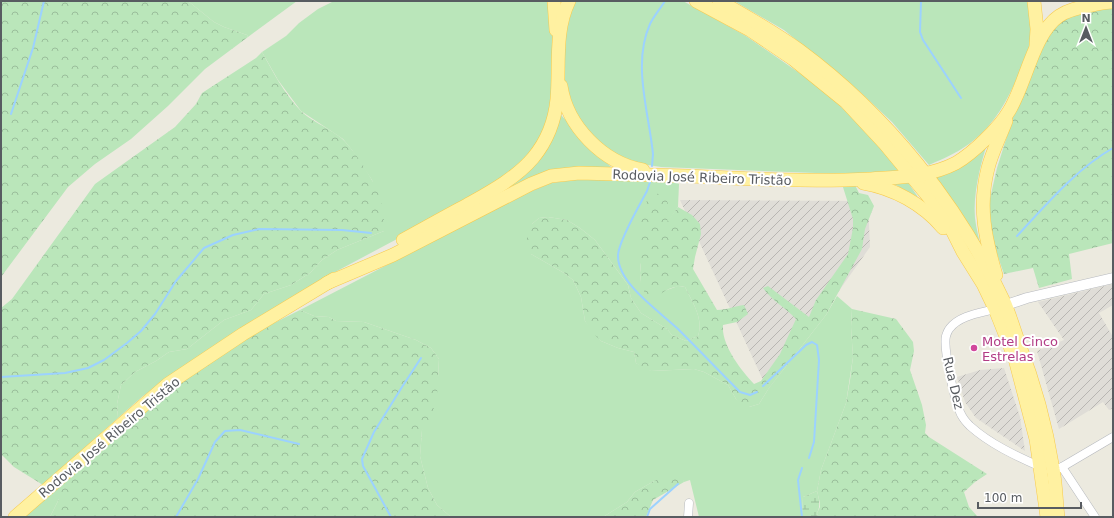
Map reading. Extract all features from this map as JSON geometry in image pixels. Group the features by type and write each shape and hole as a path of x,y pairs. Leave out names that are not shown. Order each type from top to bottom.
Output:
{"main road":[{"path":"554,1 558,56 563,95 581,130 592,143 615,160 633,168 685,176"},
{"name":"Rodovia José Ribeiro Tristão","path":"15,517 168,384 243,334 350,269 494,190 517,173 533,158 546,138 554,116 557,99 558,56 563,19 569,1"},
{"path":"696,1 750,30 793,59 846,102 885,144 937,207 983,284 1001,305"},
{"path":"719,1 783,39 837,81 878,120 926,175 947,204 975,247 1001,305"},
{"path":"1034,1 1037,28 1036,48"},
{"path":"1036,48 1047,29 1058,16 1077,8 1104,2 1113,2"},
{"name":"Rodovia José Ribeiro Tristão","path":"327,283 393,255 531,184 552,176 579,173 751,179 843,180 926,175 955,163 975,149 988,137 1009,112 1023,84 1036,48"},
{"path":"1009,112 988,167 984,189 983,215 985,234 1001,305 1033,424 1052,468 1058,517"},
{"path":"843,180 870,184 898,194 912,201 931,215 963,252"},
{"path":"1047,517 1052,468"}],"street":[{"name":"Rua Dez","path":"1052,468 1015,456 984,437 969,425 962,416 956,402 950,378 946,336 951,327 958,321 971,315 1027,298 1113,278"},
{"path":"1095,517 1052,468 1113,437"},
{"path":"688,517 689,503"}],"shaded area":[{"path":"680,200 868,201 870,247 768,391"},
{"path":"1113,284 1113,305 1099,313 1113,337 1113,408 1109,410 1103,402 1059,429 1037,351 1064,340 1038,302"},
{"path":"1004,368 1020,417 1025,451 976,418 965,402 957,377 980,370"}],"green space":[{"path":"1,1 188,1 214,22 247,35 248,37 205,69 168,106 131,139 95,164 68,187 1,277"},
{"path":"188,1 297,1 248,37 247,35 214,22"},
{"path":"334,1 552,1 554,99 537,149 509,174 427,223 337,271 253,321 143,396 118,418 117,404 121,385 135,372 169,352 187,349 224,320 251,310 264,294 291,285 310,273 322,260 337,250 384,231 372,180 352,150 343,139 301,111 278,80 262,52 286,36 299,23 318,9"},
{"path":"574,1 683,1 746,36 821,88 855,120 888,156 900,172 843,174 661,167 642,164 617,155 596,141 577,116 564,87 561,56 567,21"},
{"path":"734,1 1027,1 1031,20 1031,40 1010,93 991,123 964,148 929,165 892,122 859,91 784,30"},
{"path":"1113,8 1113,243 1069,254 1072,279 1039,288 1033,268 1004,274 997,254 991,231 989,203 997,168 1013,117 1025,93 1042,40 1052,28 1074,13"},
{"path":"262,52 284,89 300,110 308,117 340,137 351,148 363,165 378,191 384,214 384,231 337,250 322,260 310,273 291,285 264,294 251,310 224,320 187,349 169,352 135,372 121,385 117,404 118,418 43,485 14,467 1,454 1,308 12,299 95,184 175,127 196,104 202,93 256,58"},
{"path":"561,115 611,167 555,170 514,187 511,185 552,135"},
{"path":"987,144 975,199 975,218 981,248 935,177"},
{"path":"582,179 670,180 679,184 678,207 640,264 640,282 664,291 678,286 685,287 696,310 699,323 698,336 686,341 672,335 667,329 641,313 631,298 628,285 595,240 580,228 567,220 548,217 539,218 532,224 531,254 564,273 573,280 581,297 585,321 601,341 618,348 634,352 636,363 651,371 694,369 704,372 728,385 736,399 749,407 759,404 769,388 826,315 837,296 852,309 851,327 853,357 846,403 821,470 817,491 803,497 802,517 699,517 690,480 684,482 682,478 654,481 635,492 627,502 603,517 451,517 437,505 428,488 420,456 422,430 438,377 439,359 431,348 416,340 364,322 336,321 329,317 314,316 300,310 522,195 551,183"},
{"path":"907,181 918,197 892,183"},
{"path":"854,183 859,193 868,195 874,206 865,229 862,249 826,315 769,388 759,404 749,407 743,407 736,399 728,385 704,372 694,369 646,370 636,363 634,352 618,348 601,341 591,331 585,321 581,297 573,280 564,273 531,254 527,242 527,233 532,224 539,218 548,217 567,220 580,228 595,240 628,285 631,298 641,313 667,329 672,335 686,341 698,336 699,323 696,310 685,287 672,288 655,298 646,296 640,282 639,227 648,197 660,193 669,206 667,222 678,207 692,215 700,224 701,234 693,269 717,310 744,305 748,314 737,322 723,325 723,333 725,341 733,357 743,372 754,384 761,381 780,354 796,319 763,288 768,286 809,317 816,300 848,254 853,228 853,219 842,184"},
{"path":"852,309 896,319 913,342 914,351 910,370 922,405 926,425 925,433 987,474 964,492 969,507 978,517 818,517 817,513 820,503 817,491 821,470 846,403 850,380 853,357 851,327"},
{"path":"300,310 314,316 329,317 336,321 364,322 416,340 431,348 439,359 437,396 429,426 422,430 420,456 428,488 437,505 451,517 50,517 59,499 59,484 149,404 258,331"},
{"path":"667,476 683,478 684,482 653,500 646,517 603,517 627,502 635,492 654,481"},
{"path":"59,484 59,499 50,517 22,517"},
{"path":"817,491 819,502 817,513 818,517 802,517 803,497"}],"waterway":[{"path":"11,114 33,48 44,1"},
{"path":"652,166 653,154 643,89 642,55 650,24 665,1"},
{"path":"921,1 920,32 923,40 961,98"},
{"path":"1017,236 1050,200 1074,177 1086,166 1113,148"},
{"path":"650,182 619,249 618,255 624,276 640,296 678,329 740,392 750,395 757,392"},
{"path":"1,377 65,373 88,368 104,360 141,331 155,314 176,281 204,248 233,235 259,229 342,230 371,233"},
{"path":"763,386 806,345 812,342 817,345 819,360 814,442 809,458"},
{"path":"391,517 363,466 362,459 374,432 421,358"},
{"path":"176,517 198,479 215,442 225,431 240,430 299,444"},
{"path":"802,468 798,480 802,517"},
{"path":"647,517 650,509 678,484"}],"place":[{"name":"Motel Cinco Estrelas","path":"974,348"}]}
